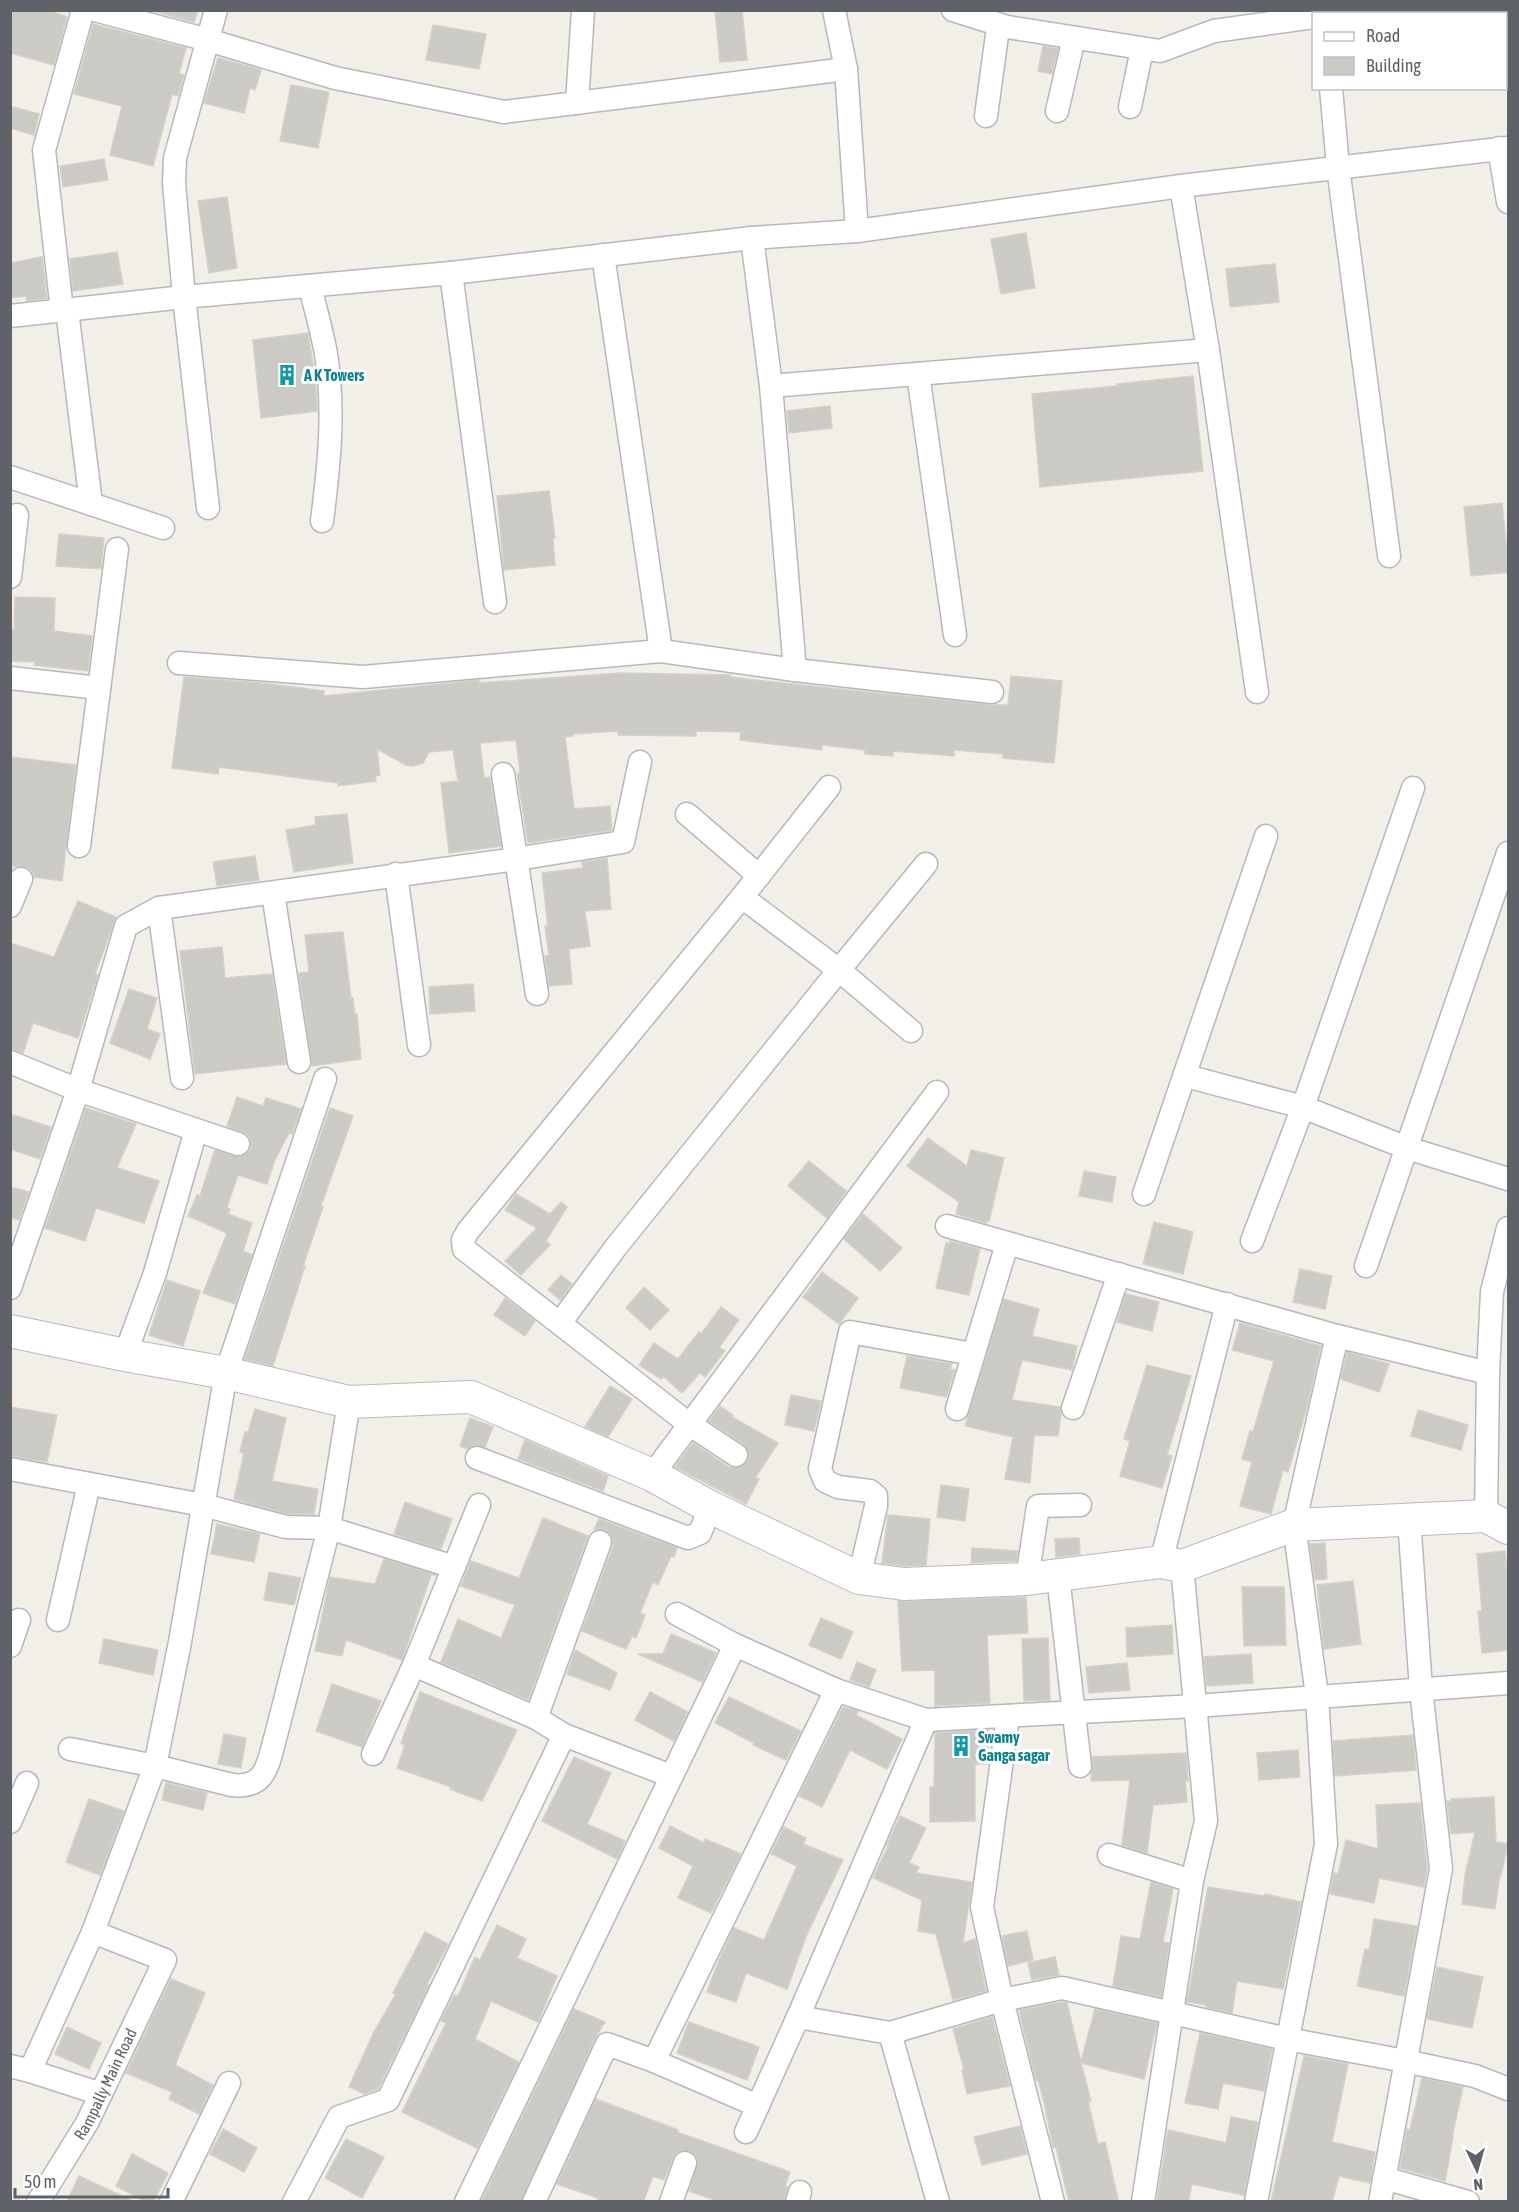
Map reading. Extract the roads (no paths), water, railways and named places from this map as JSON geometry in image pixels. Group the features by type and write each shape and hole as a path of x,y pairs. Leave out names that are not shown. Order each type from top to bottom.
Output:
{"street":[{"path":"83,10 44,150 91,504"},
{"path":"95,10 208,40 335,78 504,112 846,69"},
{"path":"208,508 184,297 174,183 176,158 216,10"},
{"path":"577,103 583,10"},
{"path":"834,10 846,69 857,231"},
{"path":"953,10 1007,27 1160,51 1214,31 1312,17"},
{"path":"986,116 997,35 1000,29 1007,27"},
{"path":"1057,111 1074,38"},
{"path":"1130,107 1142,49"},
{"path":"1331,90 1338,167 1389,556"},
{"path":"10,316 184,297 451,273 752,238 857,231 1181,186 1504,148 1509,202"},
{"path":"1181,186 1208,350 1257,692"},
{"path":"752,238 771,386 795,670"},
{"path":"603,255 661,651"},
{"path":"451,273 495,602"},
{"path":"310,286 325,353 329,384 331,429 322,522"},
{"path":"771,386 1208,350"},
{"path":"918,374 955,635"},
{"path":"10,477 164,528"},
{"path":"10,577 17,515"},
{"path":"79,846 117,549"},
{"path":"179,663 363,677 661,651 795,670 992,692"},
{"path":"10,678 99,688"},
{"path":"10,1288 78,1090 126,926 159,908 623,842 640,762"},
{"path":"503,774 537,994"},
{"path":"736,1455 689,1424 560,1323 523,1297 464,1249 463,1240 829,787"},
{"path":"1252,1241 1303,1107 1413,788"},
{"path":"687,814 759,876"},
{"path":"1144,1194 1266,836"},
{"path":"1366,1266 1509,853"},
{"path":"560,1323 615,1247 926,864"},
{"path":"396,874 419,1045"},
{"path":"10,906 21,879"},
{"path":"273,892 299,1062"},
{"path":"742,897 839,970 911,1031"},
{"path":"159,908 182,1078"},
{"path":"10,1062 78,1090 238,1144"},
{"path":"1186,1076 1303,1107 1407,1149 1509,1179"},
{"path":"101,2094 20,2068 93,1932 154,1766 180,1642 226,1373 325,1079"},
{"path":"652,1475 937,1092"},
{"path":"125,1355 155,1273 196,1130"},
{"path":"947,1227 1337,1336 1488,1373"},
{"path":"10,1331 226,1373 349,1402 471,1397 652,1475 710,1507 859,1578 904,1584 1027,1579 1172,1564 1294,1525 1409,1519 1497,1522 1488,1373 1492,1292 1509,1228"},
{"path":"957,1409 1007,1244"},
{"path":"1073,1408 1119,1274"},
{"path":"1143,2202 1192,1881 1206,1821 1196,1706 1172,1564 1227,1304"},
{"path":"859,1578 876,1506 876,1496 870,1491 838,1487 825,1481 820,1469 850,1332 973,1354"},
{"path":"1256,2202 1326,1844 1317,1696 1294,1525 1337,1336"},
{"path":"70,1749 243,1787 254,1784 261,1778 269,1761 329,1528 349,1402"},
{"path":"477,1458 688,1538 700,1533 710,1507"},
{"path":"10,1468 203,1505 286,1527 329,1528 453,1567"},
{"path":"58,1620 89,1484"},
{"path":"373,1754 414,1665 479,1505"},
{"path":"1027,1579 1038,1506 1080,1505"},
{"path":"1380,2202 1441,1869 1421,1689 1409,1519"},
{"path":"536,1718 600,1542"},
{"path":"1058,1576 1080,1766"},
{"path":"677,1614 735,1645 836,1690 926,1720 1196,1706 1509,1683"},
{"path":"10,1646 19,1620"},
{"path":"466,2202 735,1645"},
{"path":"414,1665 536,1718 564,1735 670,1776"},
{"path":"654,2061 836,1690"},
{"path":"1008,1716 982,1907 1002,2000 1053,2202"},
{"path":"746,2132 926,1720"},
{"path":"294,2202 339,2117 388,2100 564,1735"},
{"path":"10,1822 27,1783"},
{"path":"1109,1855 1192,1881"},
{"name":"Rampally Main Road","path":"38,2202 87,2123 165,1960 93,1932"},
{"path":"798,2017 890,2033 1002,2000 1062,1988 1172,2011 1287,2039 1475,2076 1509,2089"},
{"path":"890,2033 938,2202"},
{"path":"534,2202 607,2044 654,2061 758,2106"},
{"path":"171,2202 229,2083"},
{"path":"671,2202 685,2163"},
{"path":"1384,2178 1468,2202"}],"place":[{"name":"A K Towers","path":"287,375"},
{"name":"Swamy Ganga sagar","path":"961,1746"}]}
